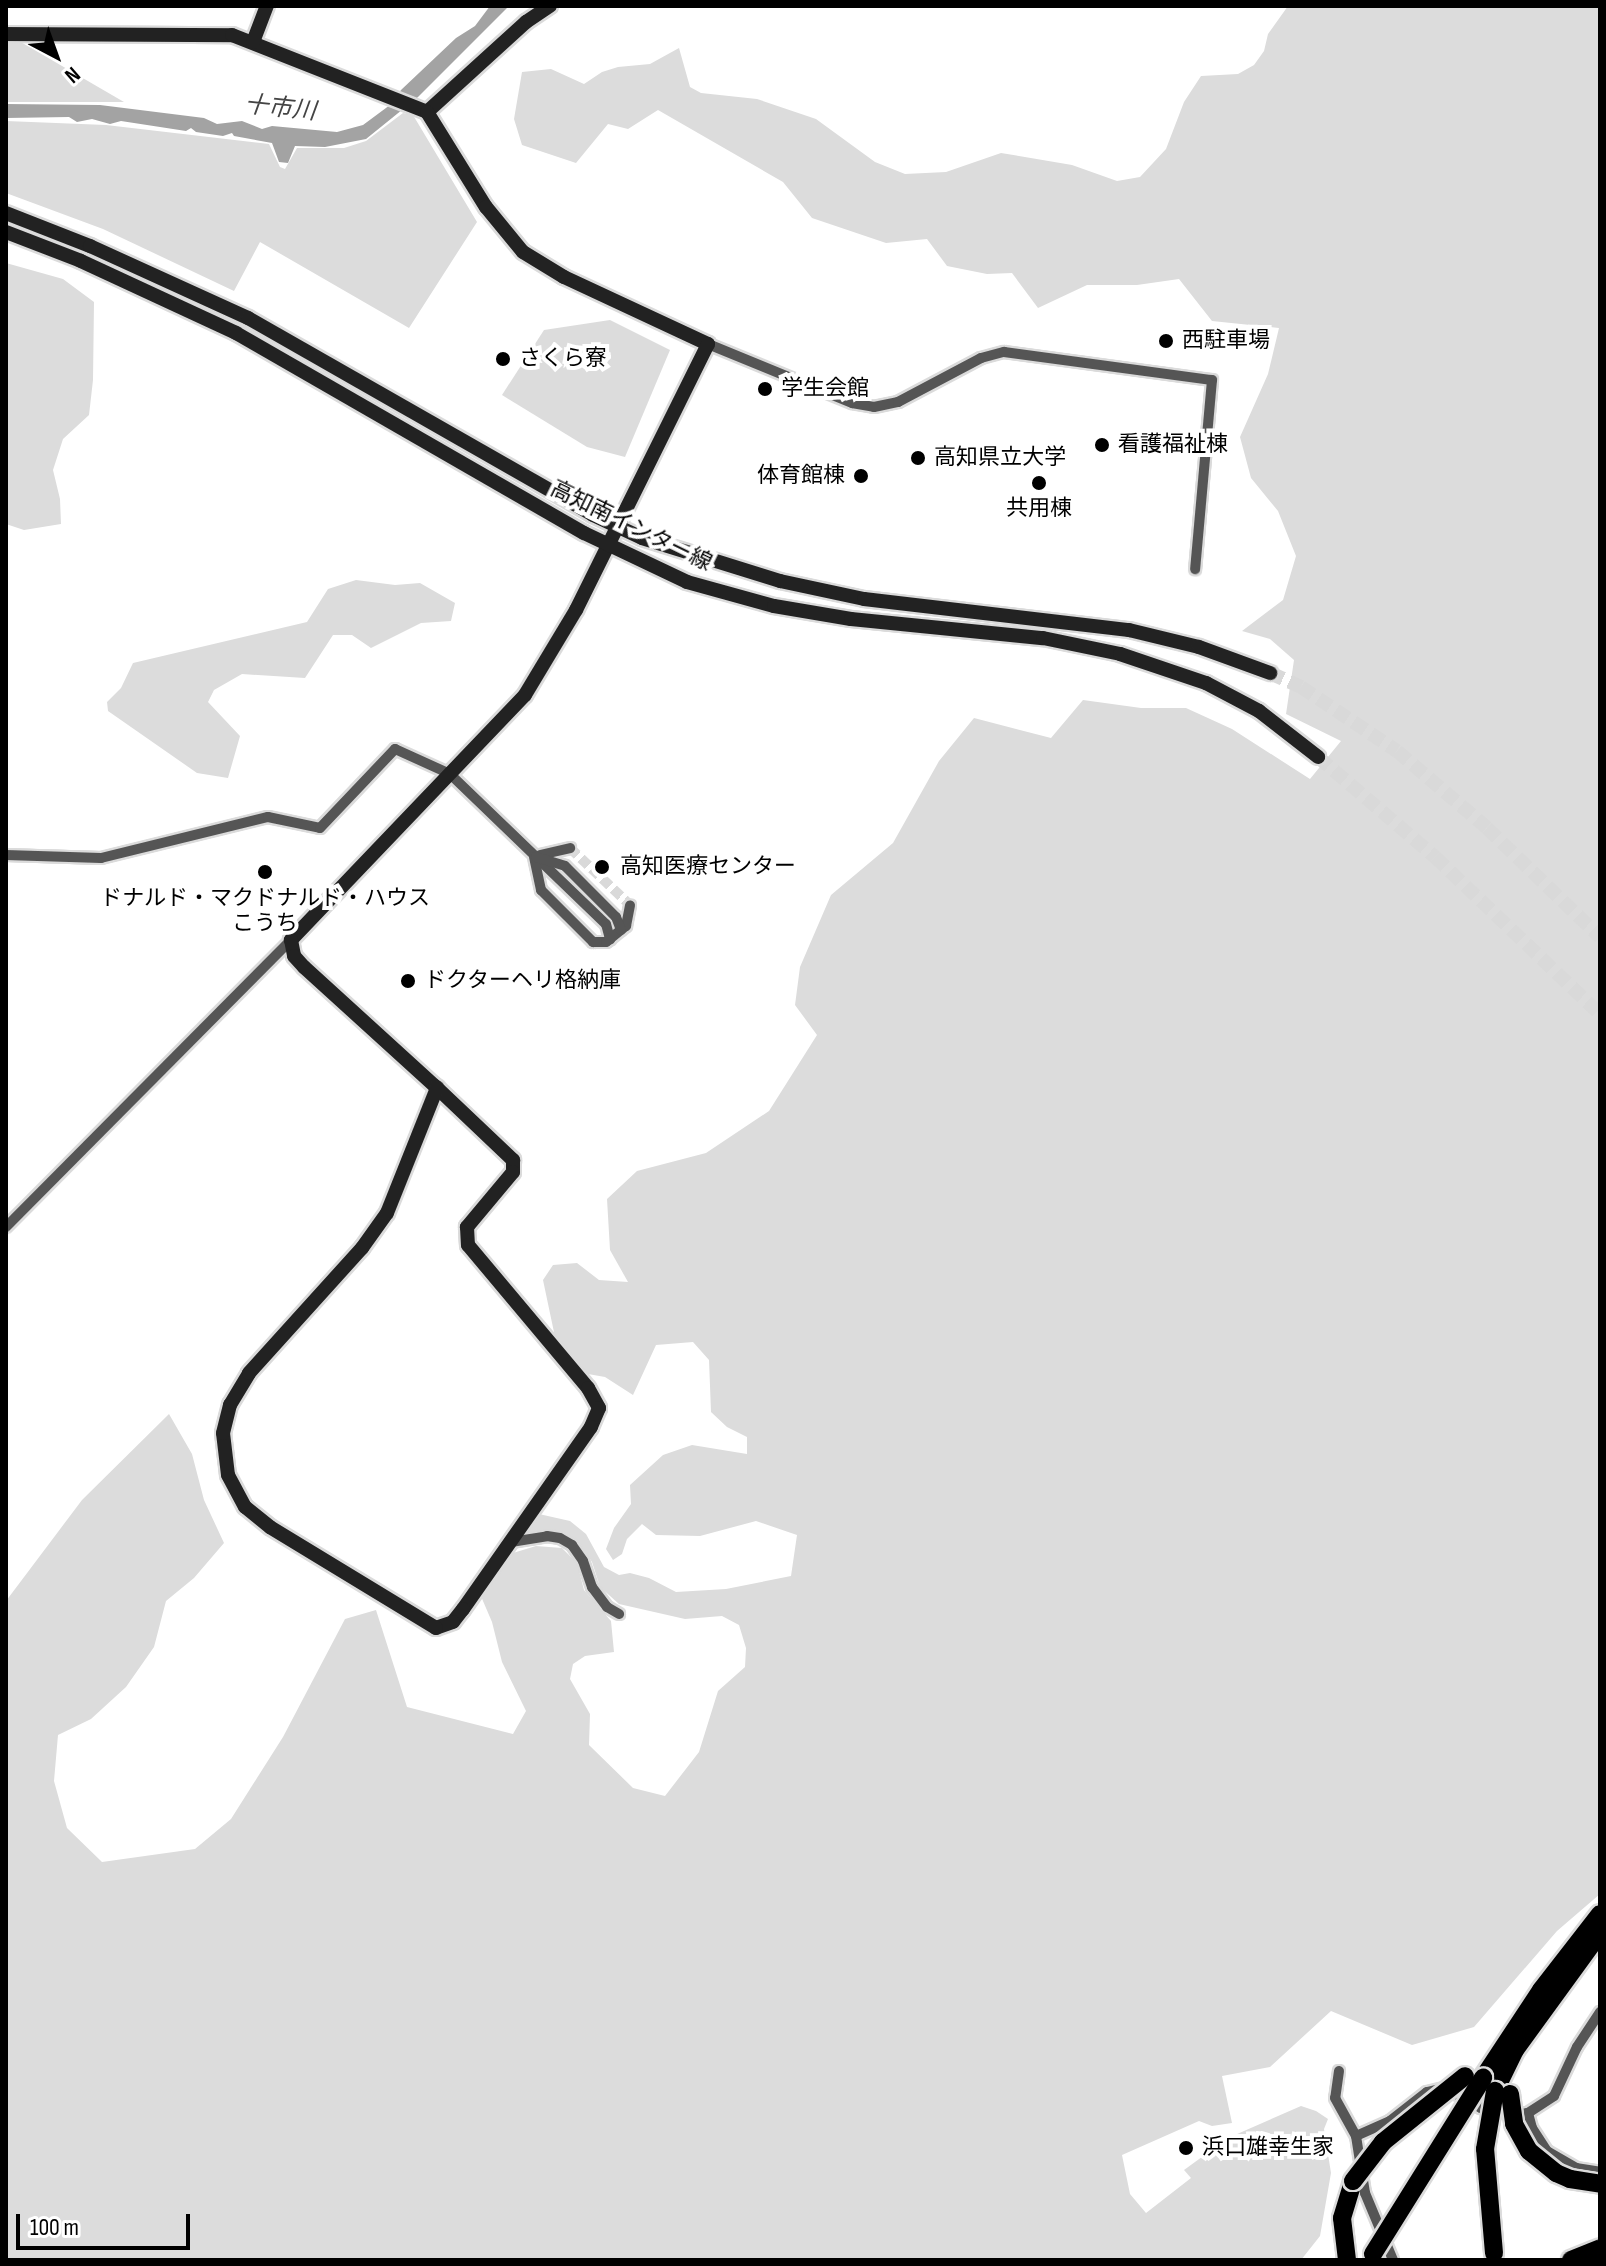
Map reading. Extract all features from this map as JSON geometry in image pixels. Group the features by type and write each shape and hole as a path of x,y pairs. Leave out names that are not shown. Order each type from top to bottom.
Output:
{"highway":[{"path":"1371,2257 1488,2085 1541,1990 1600,1914"},
{"path":"1347,2260 1342,2218 1346,2199 1360,2169 1383,2142 1488,2085 1513,2066 1535,2021 1600,1933"},
{"path":"1488,2085 1529,2151 1556,2173 1600,2184"},
{"path":"1488,2085 1485,2149 1494,2256"},
{"path":"1571,2260 1600,2248"}],"street":[{"path":"253,42 267,6"},
{"path":"422,110 526,22 550,6"},
{"path":"6,34 232,35 422,110 486,207 523,252 564,277 708,344 852,403 874,407 898,402 981,358 1004,352 1212,380 1195,569"},
{"name":"高知南インター線","path":"6,213 90,246 248,318 593,515 695,557 780,581 864,599 1129,630 1199,647 1270,673"},
{"name":"高知南インター線","path":"6,232 81,261 236,333 608,544 687,582 774,606 856,620 1043,638 1120,654 1206,683 1259,711 1318,757"},
{"path":"6,1227 291,940 525,695 557,645 708,344"},
{"path":"6,855 101,858 268,817 320,828 395,749 450,774 606,924 610,939"},
{"path":"534,857 570,848"},
{"path":"534,857 565,866 616,917 621,930"},
{"path":"534,857 537,885 593,942 610,939 621,930 630,918 630,905"},
{"path":"291,940 294,956 304,967 437,1088 509,1156 514,1166 513,1172 467,1227 468,1245 588,1388 599,1408 591,1427 453,1622 436,1628 270,1527 245,1507 228,1475 223,1433 237,1389 362,1248 387,1213 437,1088"},
{"path":"511,1542 547,1536 560,1538 572,1545 583,1561 592,1587 607,1607 619,1614"},
{"path":"1356,2136 1390,2121 1427,2092 1445,2088 1490,2111 1515,2115 1528,2113 1554,2096 1577,2047 1600,2012"},
{"path":"1339,2071 1335,2098 1356,2136 1365,2193 1393,2260"},
{"path":"1528,2113 1532,2128 1547,2151 1576,2168 1600,2172"}],"shaded area":[{"path":"490,6 509,6 418,97 366,139 325,147 295,146 288,163 279,162 272,143 234,136 232,133 223,136 196,132 191,128 186,131 121,121 110,124 92,119 77,122 69,117 6,118 6,104 100,105 204,118 217,124 242,121 262,129 272,126 337,132 363,125 390,105 401,90 456,38 475,26"},
{"path":"1288,6 1600,6 1600,1894 1557,1931 1474,2027 1412,2045 1331,2011 1270,2067 1222,2076 1232,2123 1212,2126 1199,2121 1122,2155 1130,2194 1146,2213 1191,2178 1184,2170 1228,2138 1301,2106 1316,2111 1328,2119 1324,2129 1331,2173 1320,2236 1301,2260 6,2260 6,1601 82,1500 169,1414 192,1454 204,1500 224,1543 194,1578 166,1601 154,1647 126,1687 91,1719 58,1735 54,1781 67,1828 102,1862 195,1849 231,1819 283,1737 345,1619 376,1610 407,1707 513,1734 526,1711 502,1662 492,1622 480,1594 506,1555 536,1546 562,1548 577,1563 584,1590 611,1621 614,1652 585,1656 573,1664 570,1679 590,1714 589,1745 633,1788 665,1796 699,1752 718,1691 745,1667 746,1648 739,1625 722,1616 685,1619 619,1604 600,1587 592,1562 578,1541 564,1533 527,1533 539,1514 570,1521 586,1534 604,1567 619,1575 630,1573 649,1578 676,1592 726,1589 791,1576 797,1535 756,1521 700,1536 656,1535 642,1524 627,1539 622,1554 613,1560 606,1549 614,1528 631,1504 630,1485 663,1455 692,1445 747,1454 747,1437 727,1427 711,1412 709,1360 693,1342 656,1345 633,1395 605,1377 588,1374 555,1337 543,1280 553,1265 577,1263 599,1280 628,1282 610,1250 607,1199 637,1171 706,1153 769,1111 817,1035 795,1005 800,967 831,895 893,843 939,761 974,718 1051,738 1083,700 1141,708 1186,708 1232,729 1310,779 1341,741 1286,714 1294,660 1270,639 1242,631 1283,600 1296,556 1278,511 1251,478 1240,437 1268,374 1279,328 1212,321 1179,279 1137,285 1087,285 1038,308 1012,273 987,274 947,266 927,239 886,243 812,218 783,182 658,110 628,129 608,124 576,163 522,145 514,119 522,72 551,69 584,84 602,72 650,64 679,48 690,87 701,93 757,99 816,119 875,162 905,174 946,172 1001,153 1072,165 1117,181 1140,177 1166,149 1184,102 1201,76 1238,74 1254,65 1264,51 1268,34"},
{"path":"6,41 19,41 124,102 6,102"},
{"path":"403,113 413,115 477,222 409,328 260,242 234,291 103,229 6,193 6,121 106,125 269,144 280,167 285,169 297,148 344,148 366,141"},
{"path":"6,263 63,279 94,302 93,380 89,415 63,439 53,470 60,499 61,524 24,530 6,524"},
{"path":"610,320 670,350 625,457 587,447 502,395 544,330"},
{"path":"356,580 395,585 420,583 455,603 451,621 421,623 371,648 352,635 333,635 305,678 242,674 214,690 208,702 240,736 228,778 197,773 108,711 107,702 121,688 133,663 307,622 328,589"}],"tunnel":[{"path":"1270,673 1301,687 1397,751 1487,828 1600,937"},
{"path":"1318,757 1435,857 1600,1014"},
{"path":"570,848 630,905"}],"place":[{"name":"西駐車場","path":"1166,341"},
{"name":"さくら寮","path":"503,359"},
{"name":"学生会館","path":"765,389"},
{"name":"看護福祉棟","path":"1102,445"},
{"name":"高知県立大学","path":"918,458"},
{"name":"体育館棟","path":"861,476"},
{"name":"共用棟","path":"1039,483"},
{"name":"高知医療センター","path":"602,867"},
{"name":"ドナルド・マクドナルド・ハウス こうち","path":"265,872"},
{"name":"ドクターヘリ格納庫","path":"408,981"},
{"name":"浜口雄幸生家","path":"1186,2148"}],"water label":[{"name":"十市川","path":"280,108"}]}
